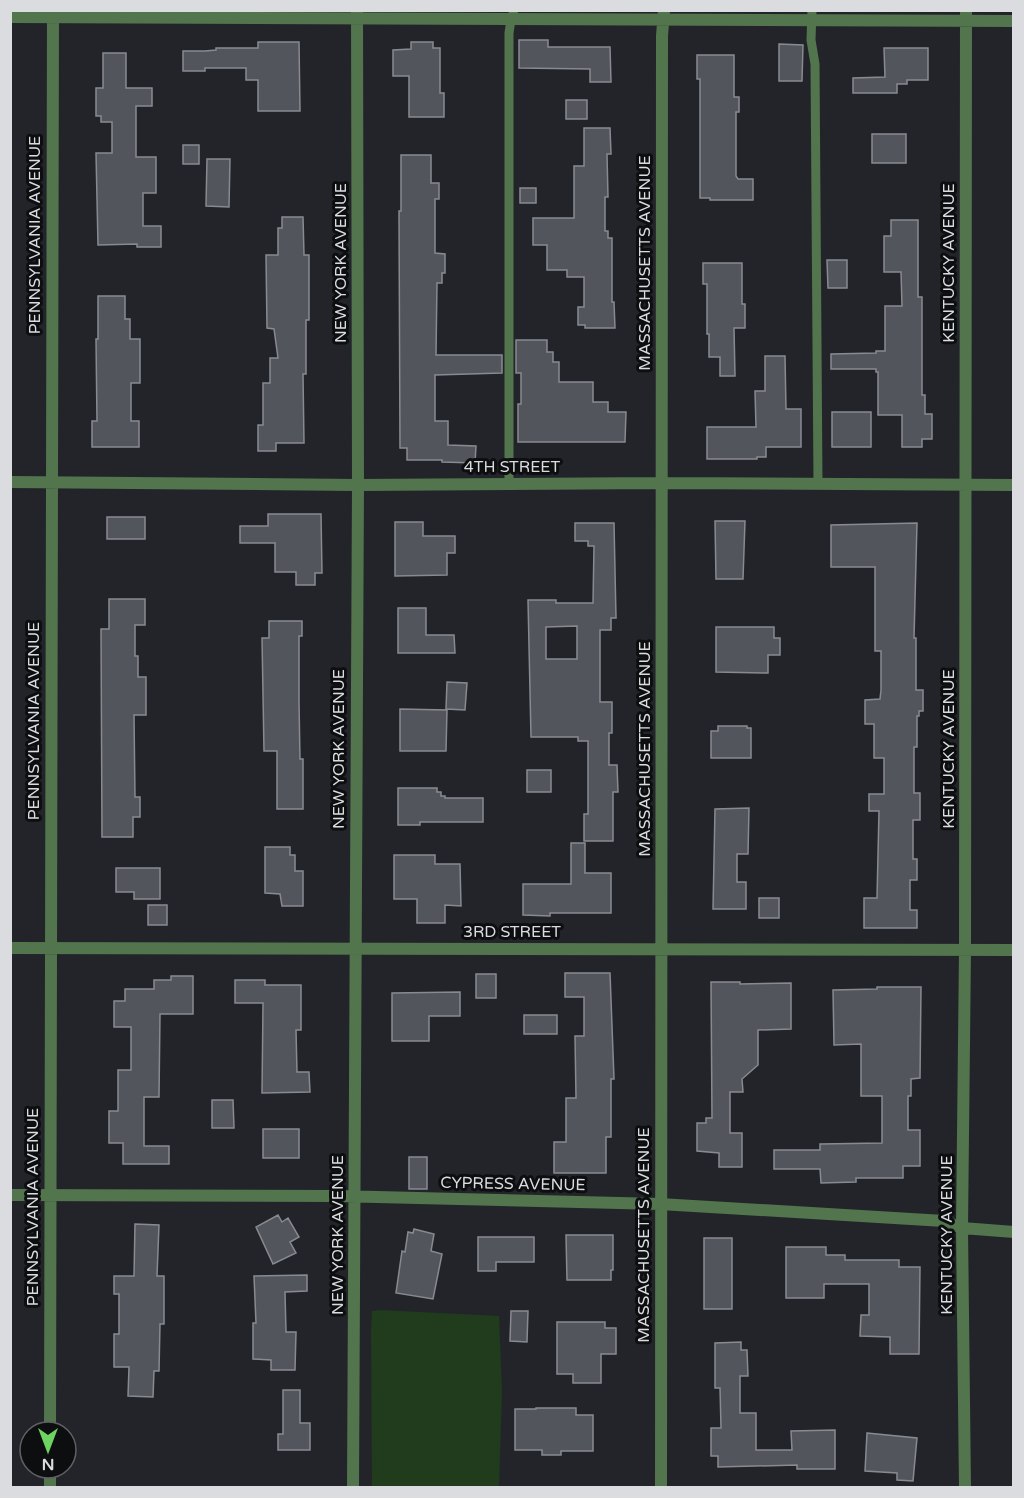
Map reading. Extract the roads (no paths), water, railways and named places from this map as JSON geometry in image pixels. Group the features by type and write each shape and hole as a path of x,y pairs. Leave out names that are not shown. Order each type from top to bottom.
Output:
{"street":[{"path":"10,18 53,14 664,15 966,16 1014,21"},
{"name":"PENNSYLVANIA AVENUE","path":"50,1420 53,14"},
{"name":"NEW YORK AVENUE","path":"353,1488 358,485 357,15"},
{"name":"MASSACHUSETTS AVENUE","path":"661,1488 662,36 664,15"},
{"name":"KENTUCKY AVENUE","path":"965,1488 962,1228 965,951 966,16"},
{"name":"4TH STREET","path":"10,482 358,485 509,483 1014,485"},
{"name":"3RD STREET","path":"10,948 1014,951"},
{"name":"CYPRESS AVENUE","path":"10,1195 354,1196 660,1204 944,1221 962,1228 1014,1232"}],"lane":[{"path":"509,483 512,15"},
{"path":"812,16 811,40 815,64 818,484"}]}
